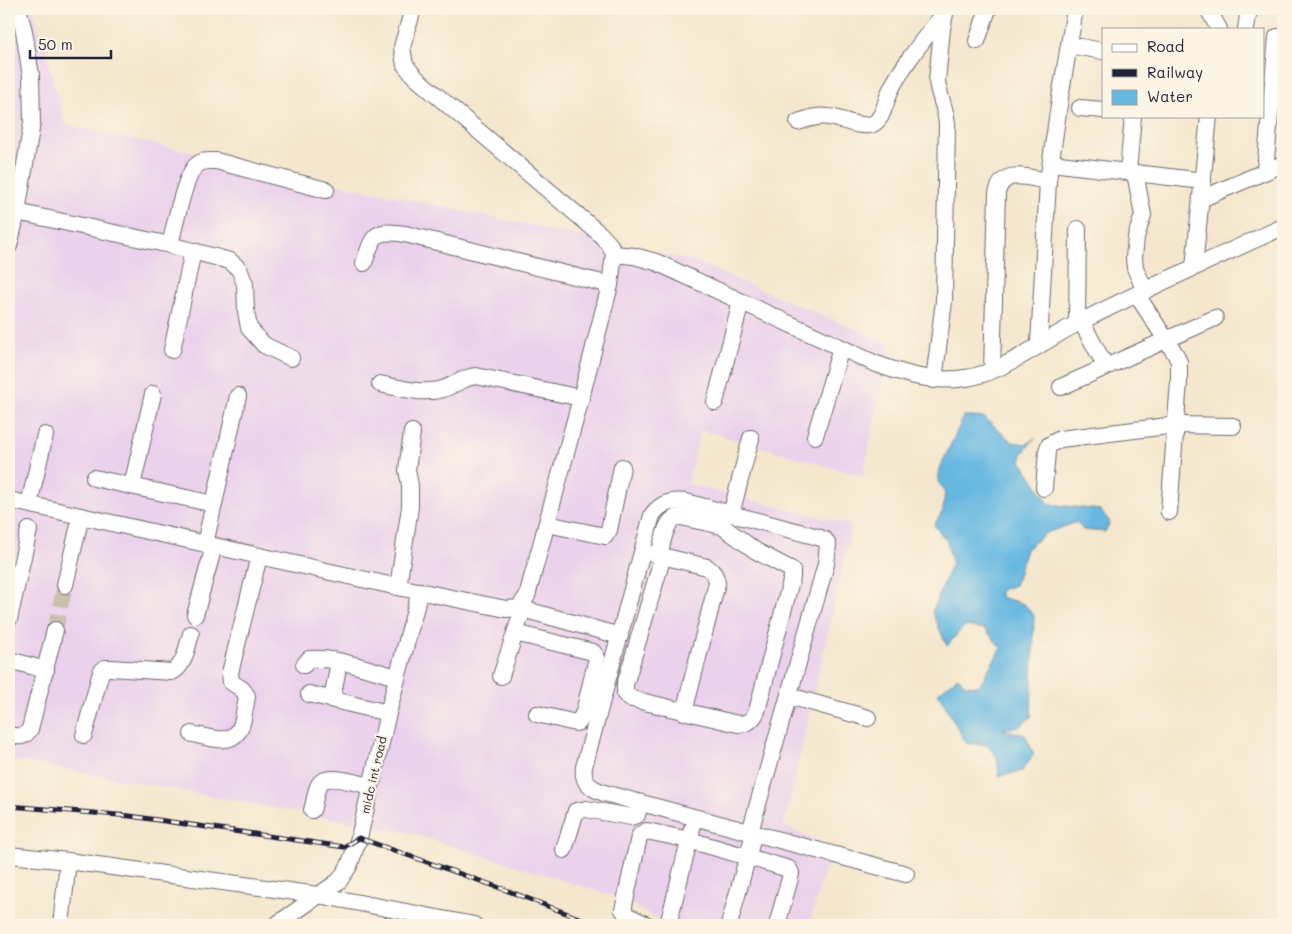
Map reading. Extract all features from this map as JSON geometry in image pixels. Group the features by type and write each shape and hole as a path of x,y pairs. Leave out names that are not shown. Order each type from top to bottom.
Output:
{"street":[{"path":"9,246 17,212 32,123 31,76 24,31 18,9"},
{"path":"24,31 29,9"},
{"path":"413,9 402,47 405,65 416,78 600,234 610,245 614,254 610,285 528,596 521,608 501,676"},
{"path":"977,41 988,9"},
{"path":"1039,344 1048,181 1075,9"},
{"path":"1206,9 1218,28"},
{"path":"1246,28 1249,9"},
{"path":"798,122 826,116 868,126 873,124 883,111 890,91 907,62 946,10"},
{"path":"934,380 944,301 947,115 937,81 946,10"},
{"path":"1265,172 1277,90 1274,37"},
{"path":"1069,46 1102,51"},
{"path":"1080,108 1102,110"},
{"path":"1133,118 1132,172 1143,215 1136,237 1135,268 1141,293 1179,362 1180,380 1169,512"},
{"path":"1194,267 1209,118"},
{"path":"170,245 189,175 196,165 204,161 216,162 326,190"},
{"path":"1051,163 1203,181"},
{"path":"1201,199 1283,164"},
{"path":"992,370 997,193 999,185 1010,177 1020,176 1048,181"},
{"path":"17,212 170,245 230,261 240,269 245,284 249,328 264,345 290,358"},
{"path":"614,254 656,262 874,363 907,375 934,380 967,378 992,370 1079,322 1283,227"},
{"path":"1078,229 1079,322 1106,367"},
{"path":"364,263 373,238 387,231 610,285"},
{"path":"172,350 193,252"},
{"path":"715,402 741,302"},
{"path":"1061,387 1216,318"},
{"path":"815,436 841,348"},
{"path":"380,384 413,391 435,391 476,376 581,398"},
{"path":"132,486 153,394"},
{"path":"196,615 210,545 214,504 238,396"},
{"path":"1044,488 1047,451 1049,445 1060,439 1176,425 1233,426"},
{"path":"398,587 410,507 410,485 407,470 412,432"},
{"path":"29,504 45,434"},
{"path":"731,514 751,438"},
{"path":"547,524 605,536 609,530 622,467"},
{"path":"94,478 214,504"},
{"path":"9,500 398,587 506,609 521,608 620,636"},
{"path":"730,925 748,857 752,833 788,696 826,564 828,545 825,540 818,536 686,502 667,502 652,515 583,774 584,780 591,788 604,793 695,817 752,833 906,874"},
{"path":"65,585 81,516"},
{"path":"676,517 722,526 756,551 790,568 793,573 755,717 750,722 738,724 684,712 632,699 626,696 624,692 624,686 670,521 676,517"},
{"path":"9,619 29,530"},
{"path":"642,551 707,567 713,571 717,583 684,712"},
{"path":"192,734 222,739 236,736 241,730 247,696 242,689 231,682 230,673 259,556"},
{"name":"midc int road","path":"276,925 339,881 349,866 359,838 388,713 420,591"},
{"path":"9,735 19,737 26,735 30,729 55,630"},
{"path":"515,633 593,652 598,658 584,712 579,722 576,723 537,714"},
{"path":"84,736 101,672 105,668 172,672 182,664 191,634"},
{"path":"304,665 309,659 340,662 397,677"},
{"path":"9,660 46,670"},
{"path":"332,699 340,662"},
{"path":"309,694 388,713"},
{"path":"788,696 868,718"},
{"path":"312,810 320,784 325,779 335,778 371,786"},
{"path":"564,850 576,810 586,809 631,817 636,815 640,803"},
{"path":"668,925 695,817"},
{"path":"647,925 628,916 623,910 639,838 644,832 651,831 787,867 790,871 790,878 777,925"},
{"path":"9,856 68,861 318,894 474,925"},
{"path":"61,925 68,861"}],"shaded area":[{"path":"9,9 33,9 66,125 693,261 890,344 863,476 701,430 687,484 852,525 784,826 831,848 809,925 669,925 617,897 410,833 26,762 9,761"}],"water":[{"path":"964,416 985,418 1012,442 1027,444 1035,438 1022,454 1021,461 1049,504 1100,510 1110,522 1105,532 1083,530 1077,522 1046,533 1026,549 1015,585 1000,590 1000,597 1024,604 1034,616 1031,717 1019,727 1002,729 1025,735 1034,754 1022,771 999,776 997,757 988,745 966,743 938,693 958,677 965,685 979,686 1001,648 985,629 964,626 947,646 932,612 952,563 947,541 934,525 943,511 945,490 938,482 940,468"}],"tunnel":[{"path":"55,630 65,585"}],"railway":[{"path":"9,806 130,816 344,847 359,838 503,889 597,925"}]}
